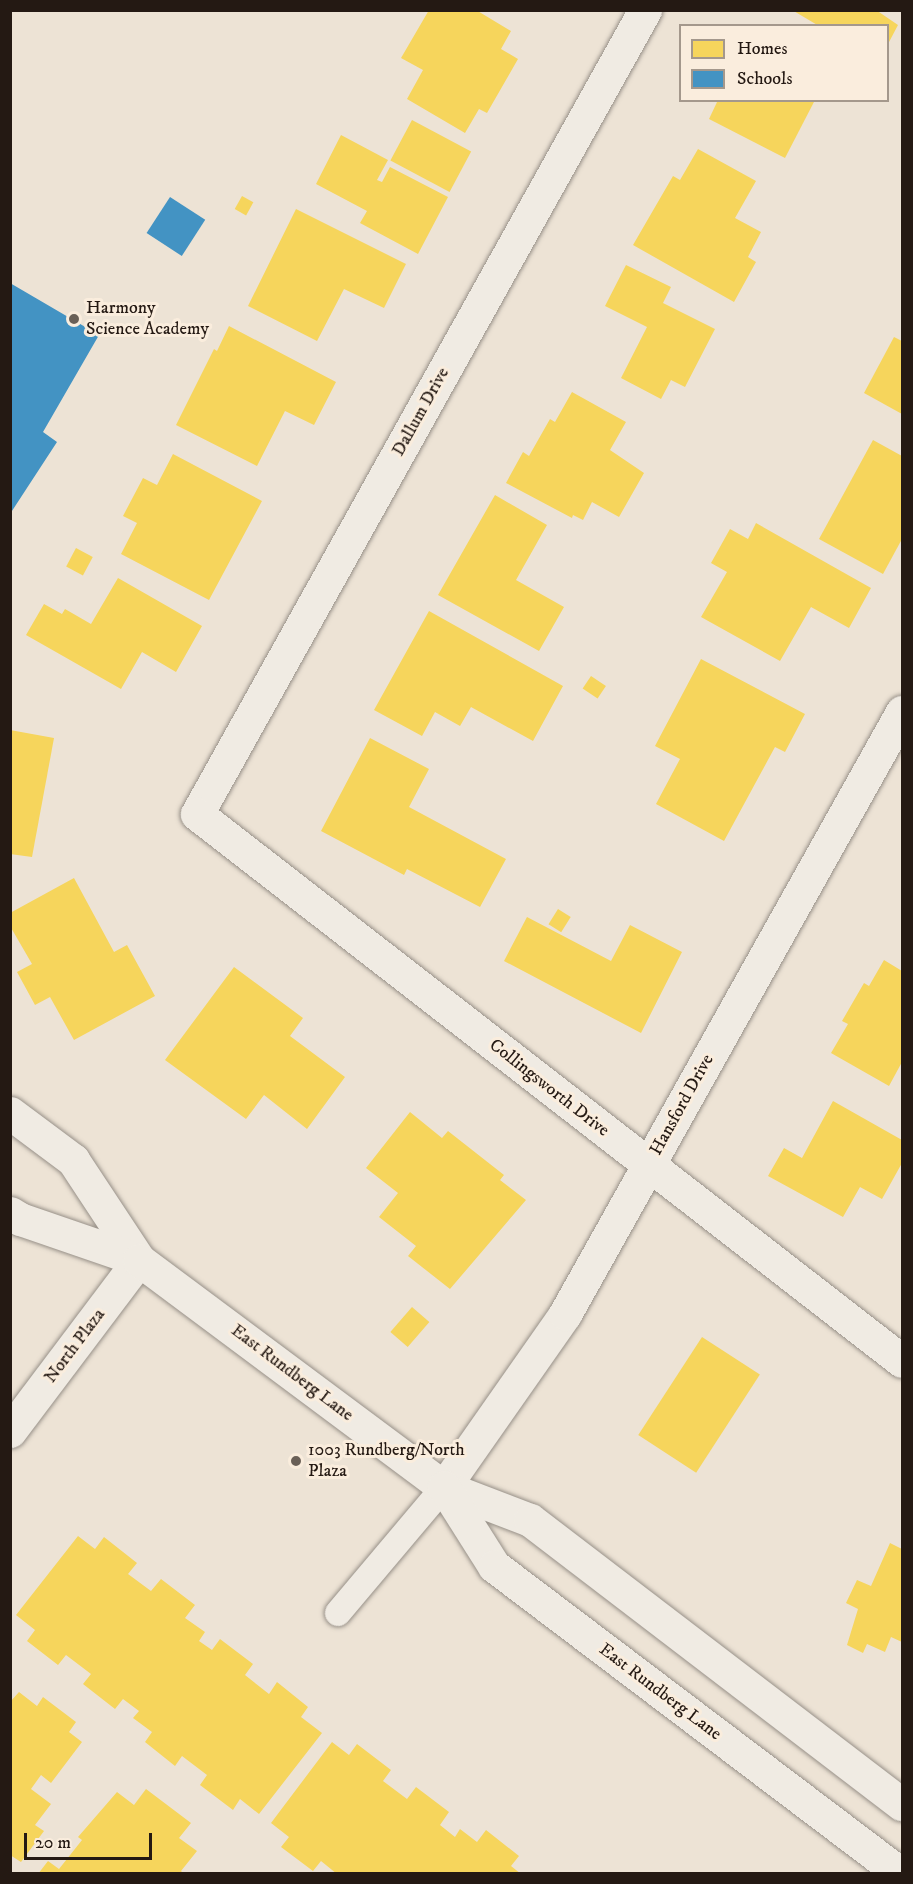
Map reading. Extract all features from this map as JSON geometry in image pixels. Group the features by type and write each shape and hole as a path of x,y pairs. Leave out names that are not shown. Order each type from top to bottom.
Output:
{"street":[{"name":"Dallum Drive","path":"197,814 645,10"},
{"name":"Hansford Drive","path":"444,1487 565,1314 903,712"},
{"name":"Collingsworth Drive","path":"197,814 903,1361"},
{"name":"East Rundberg Lane","path":"10,1113 73,1160 139,1260"},
{"name":"East Rundberg Lane","path":"10,1213 20,1220 139,1260 444,1487 530,1520 903,1804"},
{"name":"North Plaza","path":"10,1431 139,1260"},
{"name":"East Rundberg Lane","path":"444,1487 494,1566 901,1874"}],"lane":[{"path":"338,1613 444,1487"}],"building: Homes":[{"path":"429,10 476,10 511,31 501,49 518,59 487,113 479,109 465,133 407,99 423,70 401,58"},
{"path":"792,10 876,10 898,25 889,42 889,24 816,24"},
{"path":"717,102 814,102 785,158 709,119"},
{"path":"412,120 471,151 450,192 390,161"},
{"path":"341,135 388,160 377,180 382,182 390,167 448,197 418,254 360,223 367,211 316,184"},
{"path":"698,149 756,181 735,218 761,232 748,257 756,262 734,302 633,245 673,176 680,180"},
{"path":"242,196 253,202 246,215 235,209"},
{"path":"296,209 406,264 384,308 344,289 317,341 248,306"},
{"path":"626,265 671,287 663,303 715,329 685,387 671,380 661,399 621,378 647,327 605,306"},
{"path":"229,326 336,382 314,425 285,411 257,466 176,425 214,349 217,351"},
{"path":"894,337 902,341 902,414 864,393"},
{"path":"572,392 626,422 610,450 644,473 619,517 592,502 583,520 573,515 572,518 506,483 523,452 529,456 550,419 555,422"},
{"path":"873,440 902,456 902,539 883,574 819,539"},
{"path":"173,454 262,501 209,600 121,554 137,523 123,516 143,478 157,485"},
{"path":"495,495 547,525 516,580 564,607 539,651 438,595"},
{"path":"756,523 871,588 849,628 811,607 780,661 701,617 727,572 711,563 730,529 748,539"},
{"path":"76,548 93,557 83,575 66,567"},
{"path":"118,578 202,626 176,672 142,652 121,689 26,635 44,604 62,614 65,609 91,624"},
{"path":"429,611 563,686 533,741 471,707 460,726 435,712 422,736 374,710"},
{"path":"701,659 805,714 785,752 775,747 724,841 656,804 680,759 655,746"},
{"path":"591,676 606,686 598,699 583,688"},
{"path":"10,730 54,738 32,857 10,854"},
{"path":"370,738 429,769 409,807 506,859 480,907 407,869 404,875 321,831"},
{"path":"74,878 114,952 127,945 155,996 74,1040 50,997 35,1005 17,972 32,964 10,926 10,913"},
{"path":"558,909 571,917 561,932 548,924"},
{"path":"527,917 611,961 630,925 682,952 641,1033 504,961"},
{"path":"884,960 902,971 902,1062 889,1086 831,1053 848,1024 842,1021 864,983 869,986"},
{"path":"234,967 303,1018 290,1036 345,1077 307,1129 264,1095 246,1119 165,1060"},
{"path":"833,1101 902,1140 902,1163 882,1199 860,1187 843,1217 768,1176 784,1148 802,1158"},
{"path":"410,1112 442,1138 448,1131 504,1175 500,1180 526,1200 450,1289 408,1256 416,1246 379,1217 398,1193 366,1168"},
{"path":"412,1307 429,1322 408,1347 390,1332"},
{"path":"702,1337 760,1375 696,1473 638,1435"},
{"path":"78,1536 95,1549 104,1537 137,1563 128,1574 151,1591 161,1579 195,1605 185,1618 205,1632 199,1641 212,1650 220,1639 253,1664 245,1675 269,1694 277,1682 308,1707 301,1717 322,1733 259,1814 240,1799 233,1810 200,1785 207,1775 182,1756 175,1766 145,1742 152,1732 133,1718 139,1711 123,1699 115,1709 83,1684 91,1674 66,1655 58,1665 27,1641 35,1630 16,1615"},
{"path":"890,1543 902,1549 902,1642 891,1637 885,1652 867,1644 863,1653 847,1645 858,1609 846,1603 857,1580 871,1586"},
{"path":"19,1692 37,1706 43,1697 76,1722 69,1732 82,1742 51,1783 41,1775 31,1789 51,1804 35,1825 44,1831 21,1862 10,1855 10,1702"},
{"path":"332,1742 349,1755 357,1744 391,1770 383,1781 407,1799 416,1787 449,1812 440,1825 455,1837 460,1829 477,1842 486,1830 519,1856 511,1866 521,1874 337,1874 321,1861 313,1871 281,1847 289,1837 271,1823"},
{"path":"146,1789 191,1823 179,1838 197,1851 181,1871 184,1874 38,1874 48,1861 59,1869 82,1840 78,1837 117,1792 134,1805"}],"building: Schools":[{"path":"170,197 205,220 182,256 147,233"},
{"path":"10,283 99,335 43,432 57,442 10,514"}],"place":[{"name":"Harmony Science Academy","path":"74,319"},
{"name":"1003 Rundberg/North Plaza","path":"296,1461"}]}
